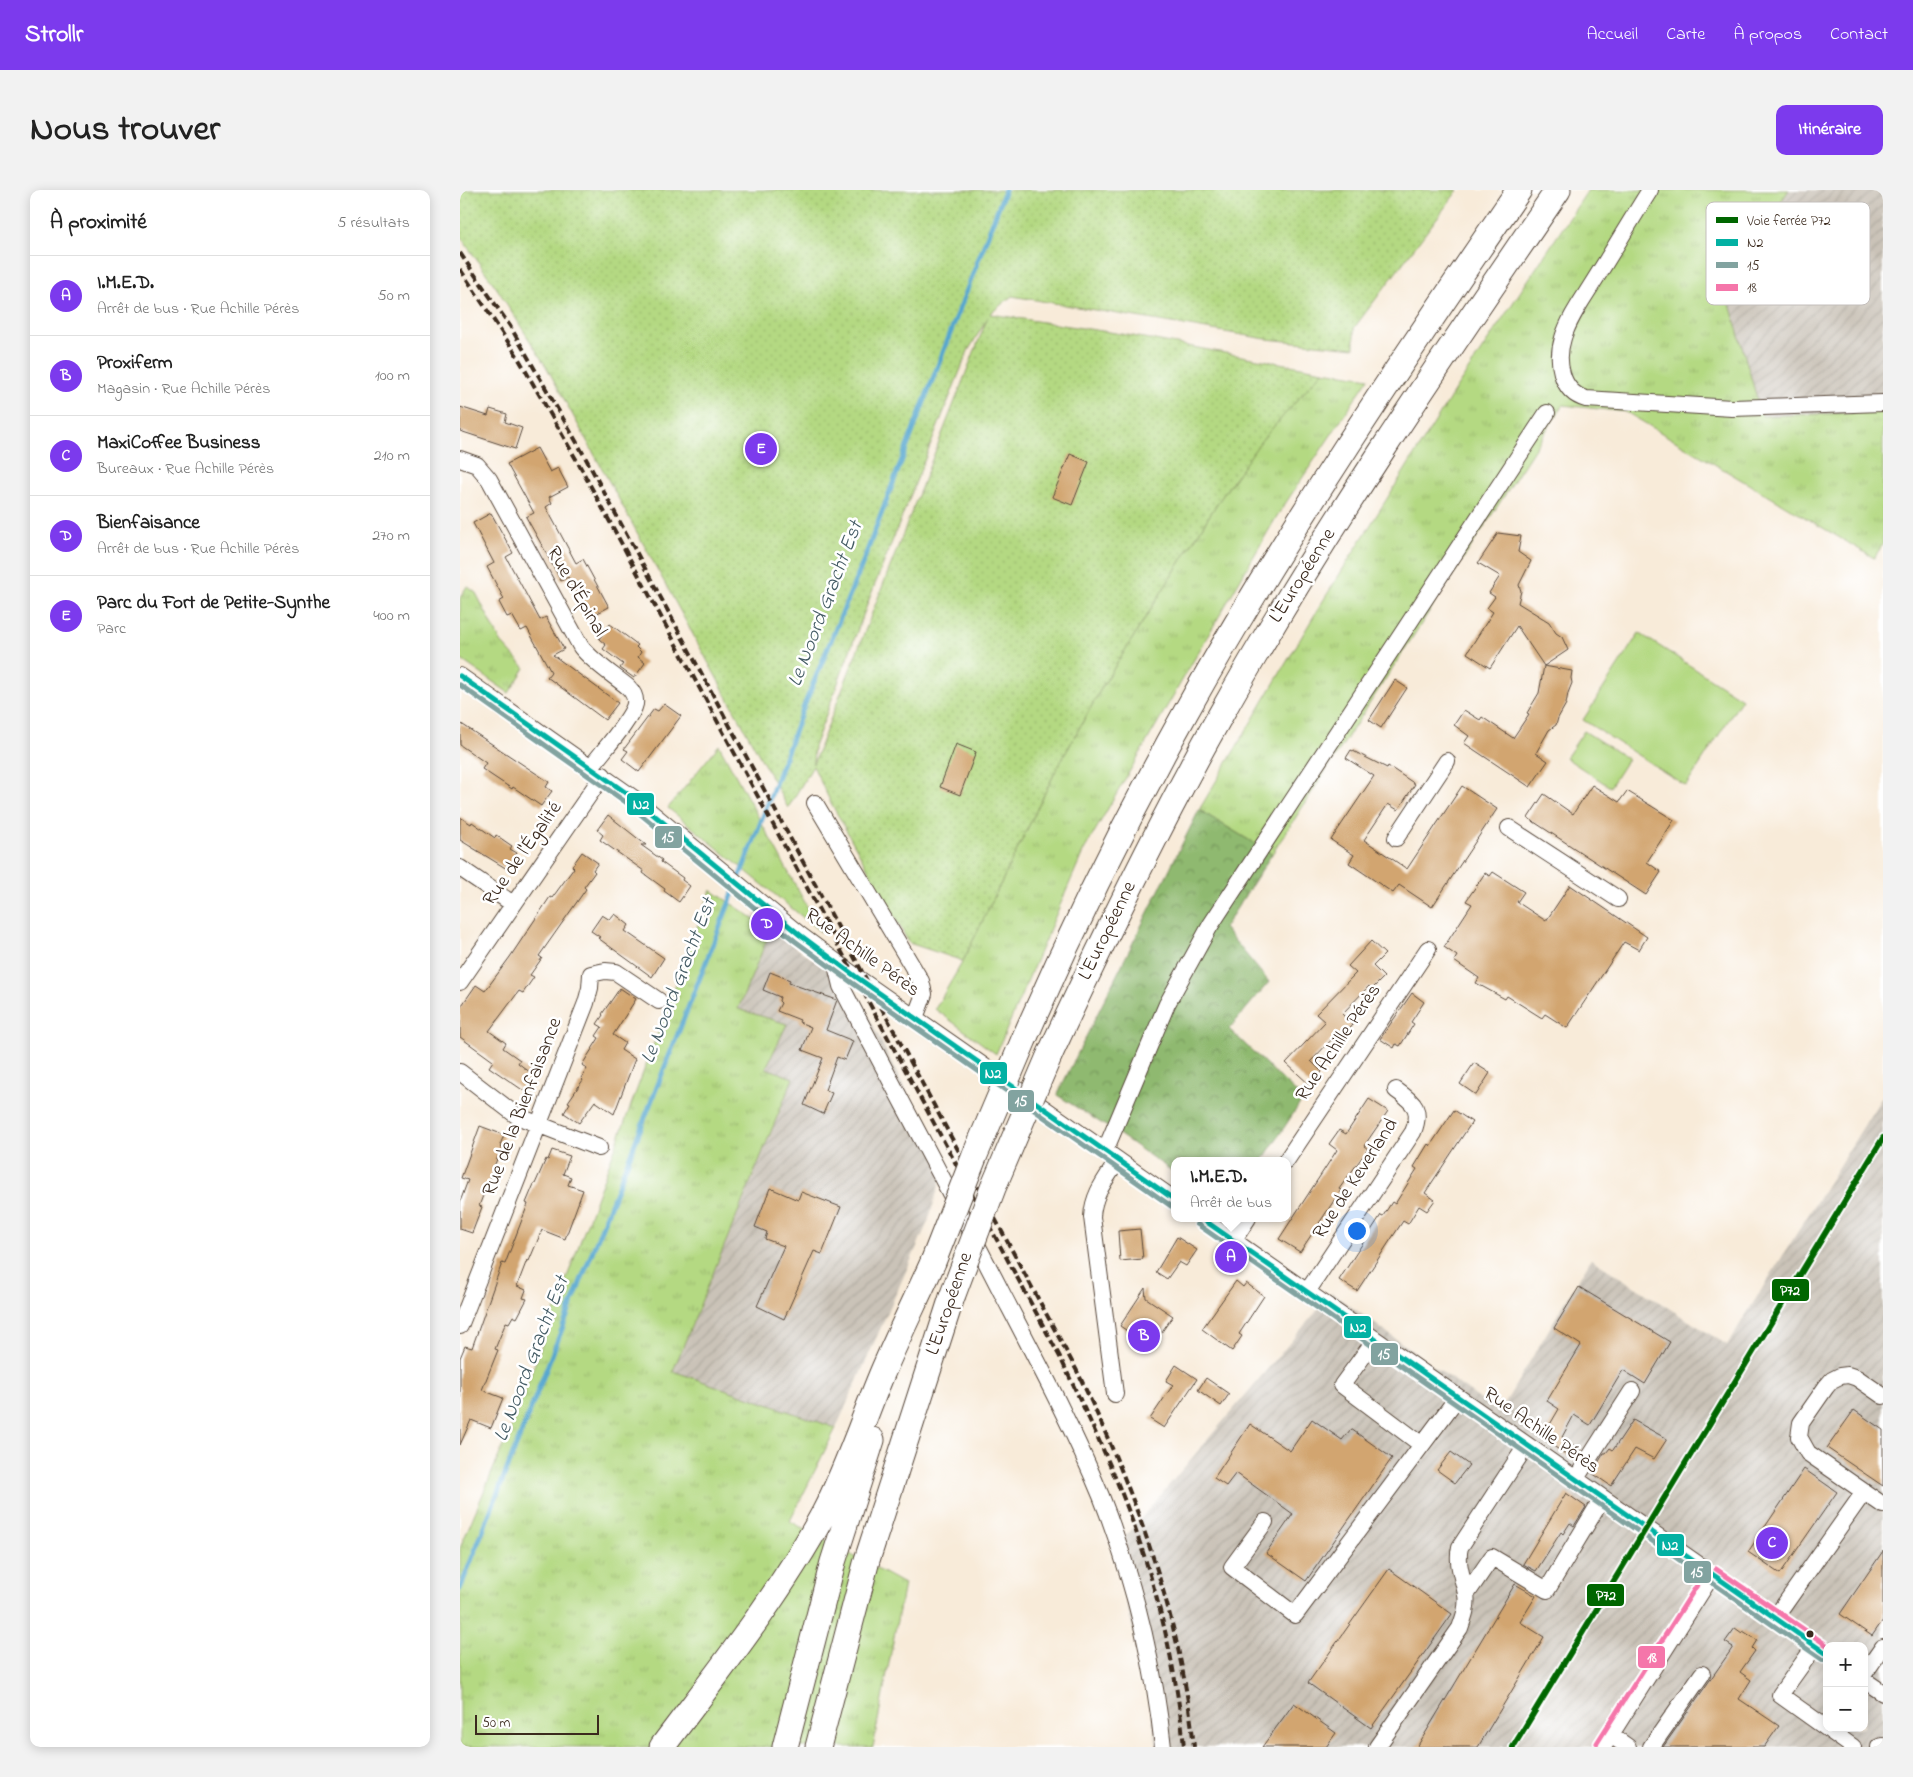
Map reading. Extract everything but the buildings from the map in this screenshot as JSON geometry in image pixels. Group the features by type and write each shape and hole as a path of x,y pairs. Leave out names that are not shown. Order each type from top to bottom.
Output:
{"highway":[{"name":"L'Européenne","path":"785,1747 843,1531 872,1438 933,1262 1024,1036 1100,874 1187,710 1285,545 1383,391 1519,190"},
{"name":"L'Européenne","path":"818,1747 851,1616 885,1502 952,1297 996,1179 1050,1054 1127,892 1223,711 1329,534 1451,348 1558,190"},
{"path":"662,1747 764,1608 818,1523 837,1485 882,1375 933,1262"},
{"path":"836,1747 871,1584 885,1502"}],"street":[{"path":"1650,190 1576,310 1567,328 1560,348 1560,368 1564,380 1571,391 1586,399 1742,408 1883,403"},
{"path":"1104,1151 1169,999 1206,932 1547,413"},
{"name":"Rue d'Épinal","path":"460,458 477,465 489,479 581,647 590,657 629,689 635,697 631,714 597,771"},
{"name":"Rue Achille Pérès","path":"460,676 597,771 646,808 800,935 835,961 1171,1197"},
{"path":"1396,838 1447,761"},
{"name":"Rue de l'Égalité","path":"460,982 513,904 597,771"},
{"path":"815,803 921,982 924,994 915,1018"},
{"path":"1509,828 1618,899"},
{"path":"460,868 513,904"},
{"name":"Rue Achille Pérès","path":"1289,1157 1428,949"},
{"path":"835,961 841,986 1032,1350 1095,1482 1125,1568 1144,1637 1157,1702 1163,1747"},
{"name":"Rue de la Bienfaisance","path":"460,1326 586,1003 591,974 606,970 616,972 659,1001"},
{"path":"460,1072 512,1112 539,1125 599,1148"},
{"name":"Rue de Keverland","path":"1307,1292 1413,1132 1418,1120 1416,1109 1412,1102 1396,1090"},
{"path":"1115,1394 1092,1217 1094,1202 1099,1188 1118,1160"},
{"name":"Rue Achille Pérès","path":"1207,1222 1821,1650"},
{"path":"1233,1241 1245,1222"},
{"path":"1375,1340 1342,1385 1422,1445"},
{"path":"1883,1396 1857,1378 1848,1375 1840,1376 1832,1380 1826,1387 1801,1423 1799,1430 1799,1437 1808,1453 1883,1505"},
{"path":"1575,1480 1632,1391"},
{"path":"1265,1522 1232,1567 1295,1614 1457,1398"},
{"path":"1377,1747 1456,1636 1466,1612 1466,1595 1459,1560 1460,1547 1526,1446"},
{"path":"1775,1618 1864,1492"},
{"path":"1466,1595 1492,1557 1547,1590 1602,1499"},
{"path":"1628,1747 1607,1741 1712,1574"},
{"path":"1868,1668 1883,1647"},
{"path":"1821,1650 1780,1696 1831,1741 1853,1747"},
{"path":"1651,1747 1702,1674"},
{"path":"1868,1683 1883,1694"},
{"path":"1879,1747 1883,1746"}],"shaded area":[{"path":"1789,190 1883,190 1883,412 1762,416 1730,305 1870,305 1870,202 1781,202"},
{"path":"771,930 855,989 944,1168 928,1222 836,1428 673,1372 793,1079 766,1069 738,1009"},
{"path":"1883,1095 1883,1747 1157,1747 1146,1681 1113,1551 1332,1293 1499,1413 1591,1259 1727,1345"}],"green space":[{"path":"460,190 1458,190 1354,328 1354,348 1266,339 1012,296 990,314 1122,334 1323,371 1261,441 1216,505 1102,687 1055,772 963,961 909,943 831,803 813,766 788,808 547,368 498,290 460,236","holes":["987,319 813,764 814,747 870,597 968,351"]},
{"path":"1588,190 1789,190 1781,202 1706,202 1706,305 1730,305 1762,416 1883,412 1883,544 1874,558 1626,412 1563,405 1272,854 1199,810 1321,604 1455,390"},
{"path":"1323,371 1369,378 1277,516 1083,852 996,1054 935,1009 963,961 1055,772 1102,687 1216,505 1261,440"},
{"path":"467,586 476,593 501,642 525,668 509,693 460,659 460,598"},
{"path":"1639,633 1742,699 1686,786 1583,720"},
{"path":"1584,731 1628,759 1610,787 1566,758"},
{"path":"719,745 821,932 668,808"},
{"path":"1199,810 1272,854 1224,928 1269,982 1229,1029 1303,1099 1265,1157 1171,1157 1171,1170 1057,1095"},
{"path":"711,890 771,930 738,1009 787,1024 766,1068 793,1078 673,1371 836,1428 790,1521 904,1584 873,1747 460,1747 460,1548 512,1425"}],"waterway":[{"name":"Le Noord Gracht Est","path":"460,1589 759,827 802,711 861,567 1005,190"}],"railway":[{"path":"460,253 510,326 584,455 1077,1371 1118,1462 1152,1554 1178,1649 1194,1747"},
{"path":"460,269 516,354 576,459 1060,1357 1117,1481 1145,1560 1170,1652 1184,1747"}],"rail line":[{"name":"P72","path":"1513,1747 1883,1138"}],"transit line":[{"name":"N2","path":"460,676 632,797 800,935 855,976 1171,1197"},
{"name":"15","path":"460,685 627,803 795,941 1171,1206"},
{"name":"N2","path":"1207,1222 1823,1651"},
{"name":"15","path":"1197,1224 1823,1660"},
{"name":"18","path":"1716,1569 1823,1643"},
{"name":"18","path":"1597,1743 1706,1571"}],"place":[{"name":"Parc du Fort de Petite-Synthe","path":"761,449"},
{"name":"Bienfaisance","path":"767,924"},
{"name":"I.M.E.D.","path":"1231,1257"},
{"name":"Proxiferm","path":"1144,1336"},
{"name":"MaxiCoffee Business","path":"1772,1543"}]}
